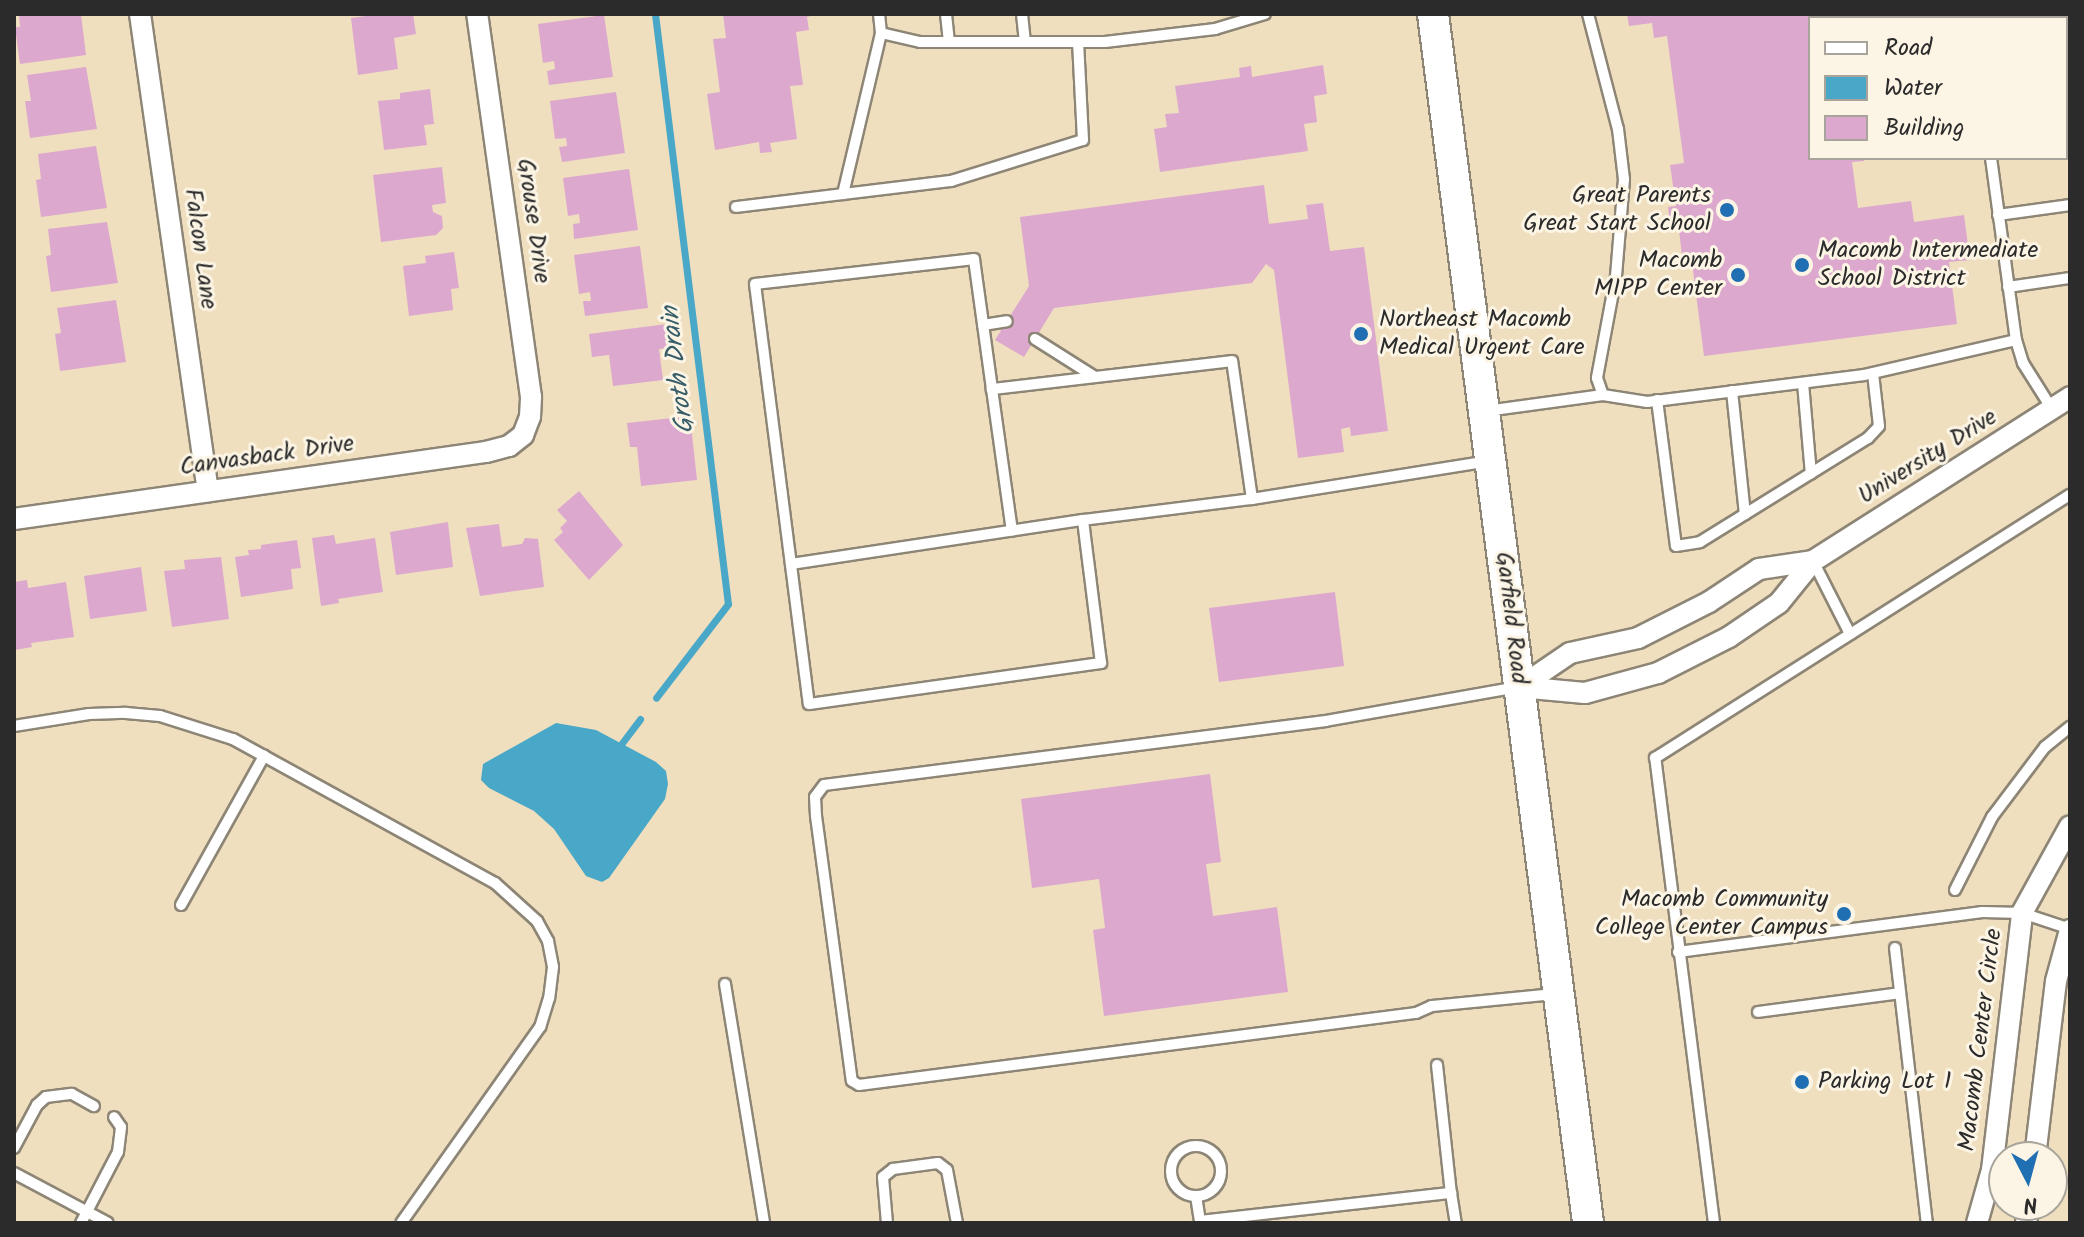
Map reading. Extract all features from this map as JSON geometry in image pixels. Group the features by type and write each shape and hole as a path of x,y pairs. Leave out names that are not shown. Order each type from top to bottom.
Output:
{"main road":[{"name":"Garfield Road","path":"1433,14 1588,1223"}],"street":[{"name":"Falcon Lane","path":"140,14 208,491"},
{"name":"Grouse Drive","path":"477,14 531,397 530,417 523,435"},
{"name":"University Drive","path":"1520,687 1585,693 1658,673 1729,637 1779,603 1813,561 2061,403"},
{"name":"Canvasback Drive","path":"14,519 486,452 509,446 523,435"},
{"name":"University Drive","path":"1520,687 1570,653 1638,638 1709,602 1759,569 1813,561"},
{"name":"Macomb Center Circle","path":"1977,1223 1992,1170 2022,913 2052,853 2070,826"},
{"path":"2037,1141 2056,981 2070,929"}],"lane":[{"path":"843,194 881,33 879,14"},
{"path":"946,14 949,42"},
{"path":"1022,14 1025,42"},
{"path":"881,33 920,42 1078,42 1215,29 1265,14"},
{"path":"1588,14 1618,129 1624,179 1616,276 1597,378 1603,395"},
{"path":"736,207 951,181 1083,140 1078,42"},
{"path":"1991,160 2016,340 2023,363 2061,403"},
{"path":"1998,215 2070,205"},
{"path":"1012,531 974,259 755,284 809,704 1101,663 1083,520"},
{"path":"2008,287 2070,278"},
{"path":"983,325 1007,321"},
{"path":"1035,339 1095,377"},
{"path":"1484,411 1603,395 1657,400 1803,383 1873,373 2016,340"},
{"path":"992,389 1232,361 1252,499"},
{"path":"1657,400 1676,546 1700,542 1868,438 1879,426 1873,373"},
{"path":"1803,383 1811,474"},
{"path":"1732,391 1745,514"},
{"path":"791,564 1083,520 1252,499 1491,461"},
{"path":"1714,1223 1655,758 2070,495"},
{"path":"1813,561 1850,634"},
{"path":"1520,687 1326,721 824,785 815,797 816,816 852,1081 859,1085 1416,1013 1432,1006 1559,993"},
{"path":"14,726 89,714 160,716 233,739 495,883 519,901 537,921 548,941 553,967 549,998 540,1027 401,1223"},
{"path":"1955,890 1992,817 2045,747 2070,727"},
{"path":"181,905 264,756"},
{"path":"1678,952 1982,912 2022,913 2070,929"},
{"path":"1895,948 1927,1223"},
{"path":"725,984 764,1223"},
{"path":"1758,1012 1900,993"},
{"path":"1437,1065 1456,1223"},
{"path":"14,1148 37,1105 46,1097 72,1094 94,1106"},
{"path":"81,1223 118,1152 121,1127 114,1117"},
{"path":"1199,1147 1218,1160 1220,1175 1214,1189 1196,1196 1177,1187 1171,1171 1177,1156 1199,1147"},
{"path":"887,1223 883,1177 893,1169 938,1163 947,1170 957,1223"},
{"path":"14,1173 108,1223"},
{"path":"1196,1196 1196,1222 1451,1193"}],"water":[{"path":"556,723 596,730 656,762 666,771 668,784 665,799 609,878 602,882 586,876 554,829 534,811 489,788 481,780 483,764"}],"building":[{"path":"19,14 81,14 86,55 20,64 15,27 20,27"},
{"path":"413,14 416,34 394,38 398,69 358,75 351,18"},
{"path":"723,14 818,14 807,17 809,30 796,32 803,85 790,86 797,139 770,143 772,152 760,153 759,142 715,150 707,94 720,92 713,39 726,38"},
{"name":"Macomb Intermediate School District","path":"1627,14 1920,14 1808,16 1808,160 1864,160 1852,162 1858,208 1911,201 1914,222 1964,215 1970,260 1949,262 1957,324 1704,356 1691,255 1682,256 1679,230 1671,231 1668,207 1676,206 1670,165 1684,163 1667,36 1654,38 1652,23 1629,26"},
{"path":"604,15 613,77 549,85 547,71 555,69 554,61 543,63 538,24"},
{"path":"2068,49 2070,49 2068,86"},
{"path":"1323,65 1327,94 1314,96 1317,122 1304,124 1308,151 1160,172 1154,129 1167,127 1165,114 1179,113 1175,86 1240,77 1239,68 1251,66 1252,77"},
{"path":"86,67 97,129 30,138 25,101 31,101 27,75"},
{"path":"430,89 434,124 424,125 427,145 384,150 378,101 400,99 400,93"},
{"path":"616,92 625,153 562,162 559,147 567,146 566,138 555,139 550,101"},
{"path":"96,146 107,208 41,217 36,180 41,179 38,154"},
{"path":"442,167 446,203 432,205 433,212 442,216 443,228 436,235 381,242 373,175"},
{"path":"629,169 638,230 574,239 573,224 580,223 579,214 568,216 563,178"},
{"path":"1264,185 1269,224 1308,219 1306,205 1323,203 1330,251 1364,247 1388,431 1351,436 1350,427 1341,429 1344,452 1298,458 1274,270 1266,264 1252,283 1054,308 1024,357 995,340 1029,286 1020,217"},
{"path":"107,222 118,283 51,292 46,256 51,255 48,229"},
{"path":"640,246 648,308 585,316 583,301 591,301 590,292 579,294 574,255"},
{"path":"454,252 459,288 451,289 453,310 409,316 403,266 426,263 425,256"},
{"path":"116,300 126,362 60,371 55,334 61,333 57,308"},
{"path":"667,324 670,348 659,349 663,380 613,386 609,355 592,357 589,334"},
{"path":"690,416 697,480 641,486 637,447 630,447 627,423"},
{"path":"579,491 623,545 589,580 554,540 563,532 560,528 567,521 557,510"},
{"path":"448,522 453,567 396,575 390,532"},
{"path":"499,524 502,547 522,544 525,538 538,539 544,587 480,596 466,528"},
{"path":"334,535 336,544 375,538 383,592 338,599 339,603 321,606 312,538"},
{"path":"297,540 301,568 291,569 293,589 241,597 235,557 249,555 248,550 261,549 261,545"},
{"path":"221,557 229,619 172,627 164,571 185,569 184,560"},
{"path":"141,567 147,611 90,619 84,576"},
{"path":"27,580 28,588 66,582 74,637 31,643 32,647 15,650 14,582"},
{"path":"1335,592 1344,666 1219,682 1209,608"},
{"path":"1210,774 1221,862 1206,864 1213,916 1277,907 1288,992 1104,1016 1093,930 1105,928 1099,879 1032,888 1021,799"}],"waterway":[{"name":"Groth Drain","path":"655,14 728,604 656,698"},
{"name":"Groth Drain","path":"622,743 640,719"}],"place":[{"name":"Great Parents Great Start School","path":"1727,210"},
{"name":"Macomb Intermediate School District","path":"1802,265"},
{"name":"Macomb MIPP Center","path":"1738,275"},
{"name":"Northeast Macomb Medical Urgent Care","path":"1361,334"},
{"name":"Macomb Community College Center Campus","path":"1844,914"},
{"name":"Parking Lot 1","path":"1802,1082"}]}
